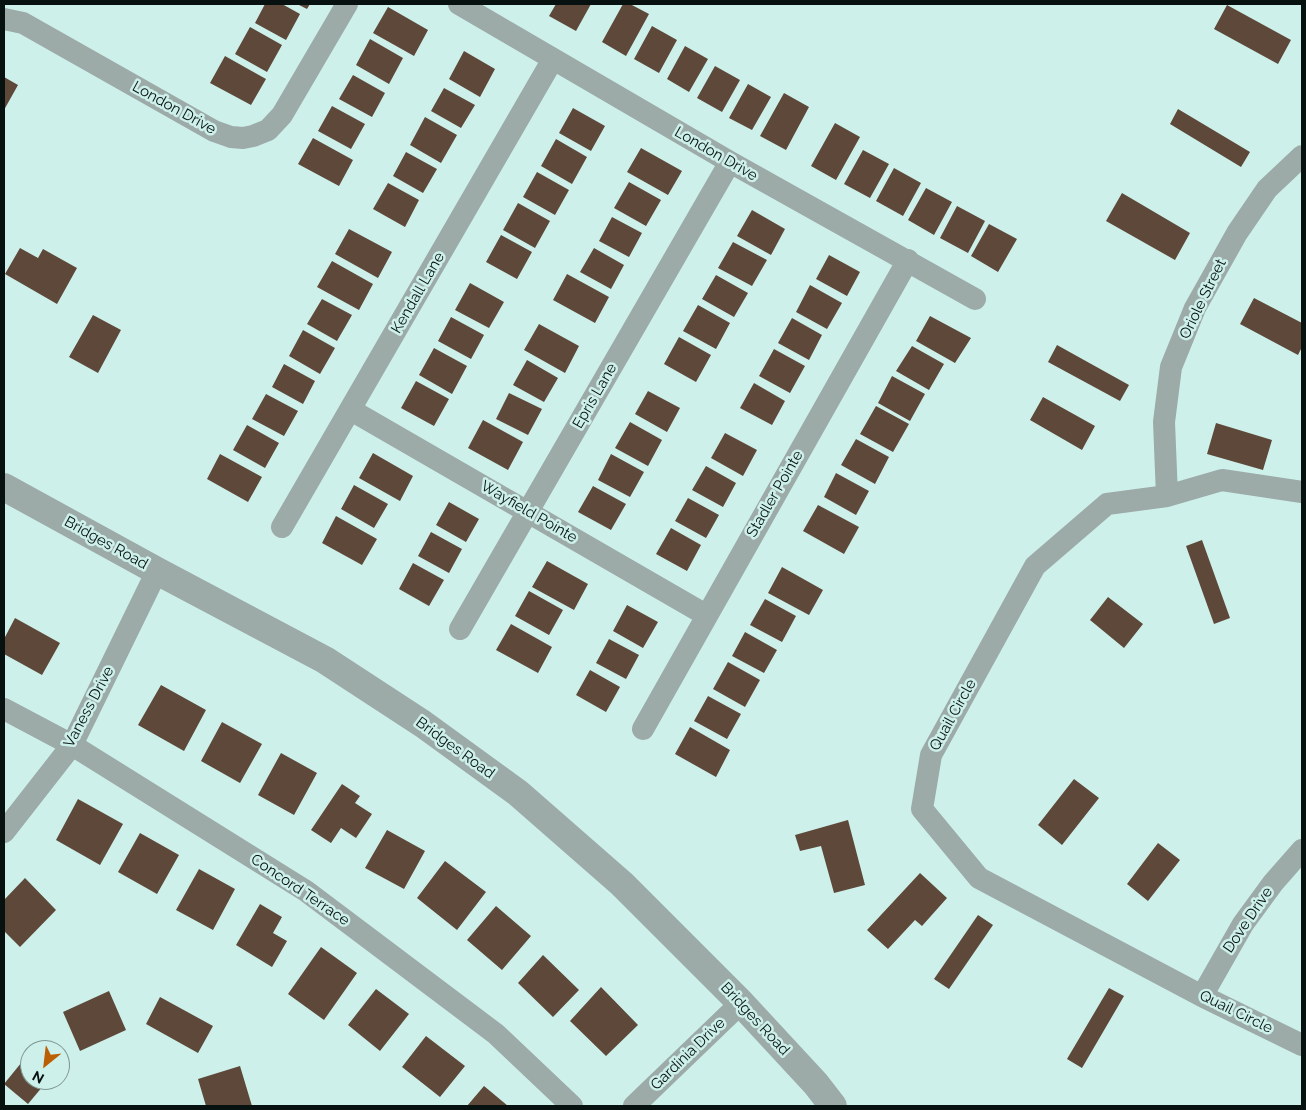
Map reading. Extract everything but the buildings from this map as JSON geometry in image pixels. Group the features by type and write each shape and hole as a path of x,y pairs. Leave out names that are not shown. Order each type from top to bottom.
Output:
{"street":[{"name":"London Drive","path":"4,19 23,23 214,131 231,137 242,138 263,132 278,121 348,4"},
{"name":"London Drive","path":"459,4 730,162 975,299"},
{"name":"Kendall Lane","path":"282,527 553,59"},
{"name":"Oriole Street","path":"1167,496 1164,422 1172,367 1195,308 1237,233 1267,189 1302,156"},
{"name":"Epris Lane","path":"460,629 730,162"},
{"name":"Stadler Pointe","path":"643,729 908,260"},
{"name":"Wayfield Pointe","path":"351,410 706,615"},
{"name":"Quail Circle","path":"1302,492 1222,480 1167,496 1108,504 1035,566 931,755 922,809 979,878 1202,996 1302,1045"},
{"name":"Bridges Road","path":"4,487 325,660 423,724 518,793 622,884 742,1003 816,1084 833,1106"},
{"name":"Vaness Drive","path":"4,832 72,745 157,571"},
{"name":"Concord Terrace","path":"4,709 72,745 306,891 496,1034 572,1106"},
{"name":"Dove Drive","path":"1202,996 1243,924 1273,883 1302,850"},
{"name":"Gardinia Drive","path":"634,1106 742,1003"}]}
